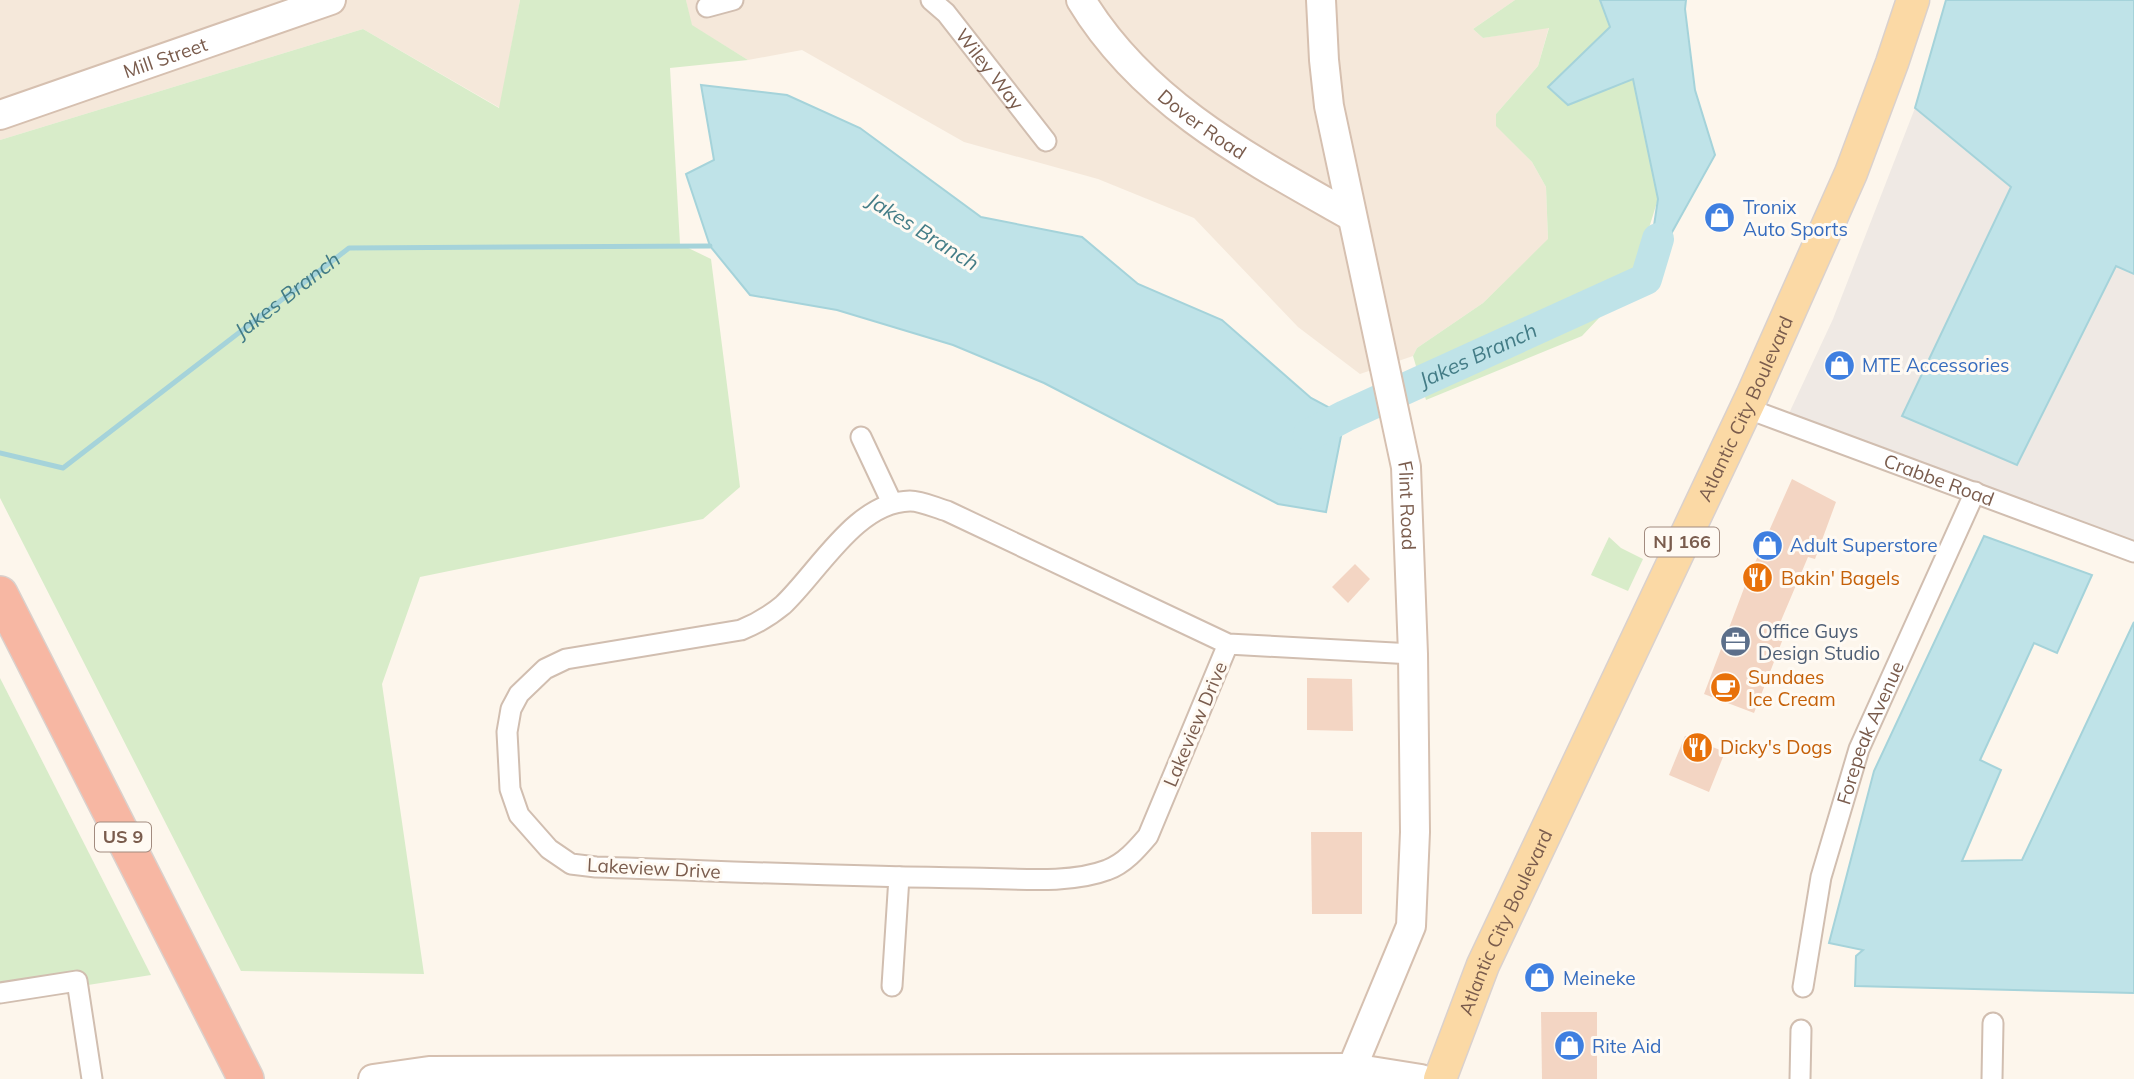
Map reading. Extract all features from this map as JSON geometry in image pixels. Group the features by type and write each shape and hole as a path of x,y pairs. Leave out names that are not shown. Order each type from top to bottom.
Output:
{"highway":[{"name":"US 9","path":"0,594 246,1079"}],"main road":[{"name":"Atlantic City Boulevard","path":"1440,1079 1482,965 1746,408 1851,173 1913,0"}],"street":[{"name":"Mill Street","path":"0,115 331,0"},
{"path":"707,7 733,0"},
{"name":"Wiley Way","path":"931,0 946,13 1046,141"},
{"name":"Dover Road","path":"1081,0 1125,59 1164,99 1251,159 1351,216"},
{"name":"Flint Road","path":"1321,0 1329,106 1406,467 1413,654 1415,832 1411,926 1350,1074"},
{"name":"Crabbe Road","path":"1746,408 2134,552"},
{"path":"861,437 892,503"},
{"name":"Forepeak Avenue","path":"1803,987 1821,877 1859,749 1975,492"},
{"name":"Lakeview Drive","path":"1228,644 1147,836 1129,856 1109,869 1087,875 1060,878 899,877 571,864 549,849 519,815 510,789 507,732 511,709 519,694 545,669 566,659 741,630 753,625 781,607 845,535 878,509 892,503 914,501 947,511 1228,644 1413,654"},
{"path":"892,986 899,877"},
{"path":"0,993 77,981 92,1079"},
{"path":"1993,1023 1993,1079"},
{"path":"1800,1079 1801,1030"},
{"path":"373,1079 429,1071 888,1075 1350,1074 1421,1079"}],"shaded area":[{"path":"0,0 520,0 500,108 363,29 0,140"},
{"path":"686,0 1515,0 1473,29 1483,38 1549,27 1538,66 1496,114 1496,125 1532,162 1546,187 1548,240 1483,303 1417,348 1413,356 1360,374 1298,327 1194,218 1098,179 964,142 802,50 748,60 691,25"},
{"path":"1915,108 2011,187 1902,416 2017,465 2116,266 2134,274 2134,556 1784,424 1833,319"}],"green space":[{"path":"520,0 686,0 692,25 748,60 670,68 680,244 711,259 740,487 703,519 420,577 382,684 424,974 241,971 0,498 0,140 363,29 499,108"},
{"path":"1515,0 1600,0 1610,27 1569,105 1633,79 1658,199 1632,283 1582,336 1426,400 1413,356 1417,348 1483,303 1548,239 1546,187 1532,162 1496,126 1496,114 1538,66 1549,28 1483,38 1473,29"},
{"path":"1609,537 1621,548 1643,559 1628,591 1591,575"},
{"path":"0,678 151,975 0,999"}],"water":[{"path":"1600,0 1686,0 1695,90 1715,155 1646,279 1658,199 1633,79 1568,105 1548,87 1610,27"},
{"path":"1946,0 2134,0 2134,274 2116,266 2017,465 1902,416 2011,187 1915,108"},
{"path":"701,85 787,95 860,128 981,217 1082,237 1138,284 1222,320 1311,398 1345,416 1326,512 1278,504 1044,383 953,345 837,310 750,295 710,246 686,174 714,160"},
{"path":"1984,536 2092,575 2057,653 2034,643 1980,760 2001,770 1962,861 2022,860 2134,622 2134,993 1855,986 1856,956 1863,950 1829,943 1874,771"}],"building":[{"path":"1792,479 1836,502 1815,559 1808,557 1780,623 1788,626 1754,713 1704,694 1746,583"},
{"path":"1355,564 1370,579 1348,603 1332,587"},
{"path":"1307,678 1352,679 1353,731 1307,730"},
{"path":"1685,736 1725,752 1709,792 1669,775"},
{"path":"1311,832 1362,832 1362,914 1312,914"},
{"name":"Rite Aid","path":"1541,1012 1597,1012 1597,1079 1542,1079"}],"waterway":[{"name":"Jakes Branch","path":"1309,435 1345,416 1646,279 1658,239"},
{"name":"Jakes Branch","path":"0,453 63,468 349,248 710,246"}],"place":[{"name":"Tronix Auto Sports","path":"1720,218"},
{"name":"MTE Accessories","path":"1839,365"},
{"name":"Adult Superstore","path":"1767,545"},
{"name":"Bakin' Bagels","path":"1758,578"},
{"name":"Office Guys Design Studio","path":"1735,642"},
{"name":"Sundaes Ice Cream","path":"1725,688"},
{"name":"Dicky's Dogs","path":"1697,747"},
{"name":"Meineke","path":"1540,978"},
{"name":"Rite Aid","path":"1569,1046"}]}
